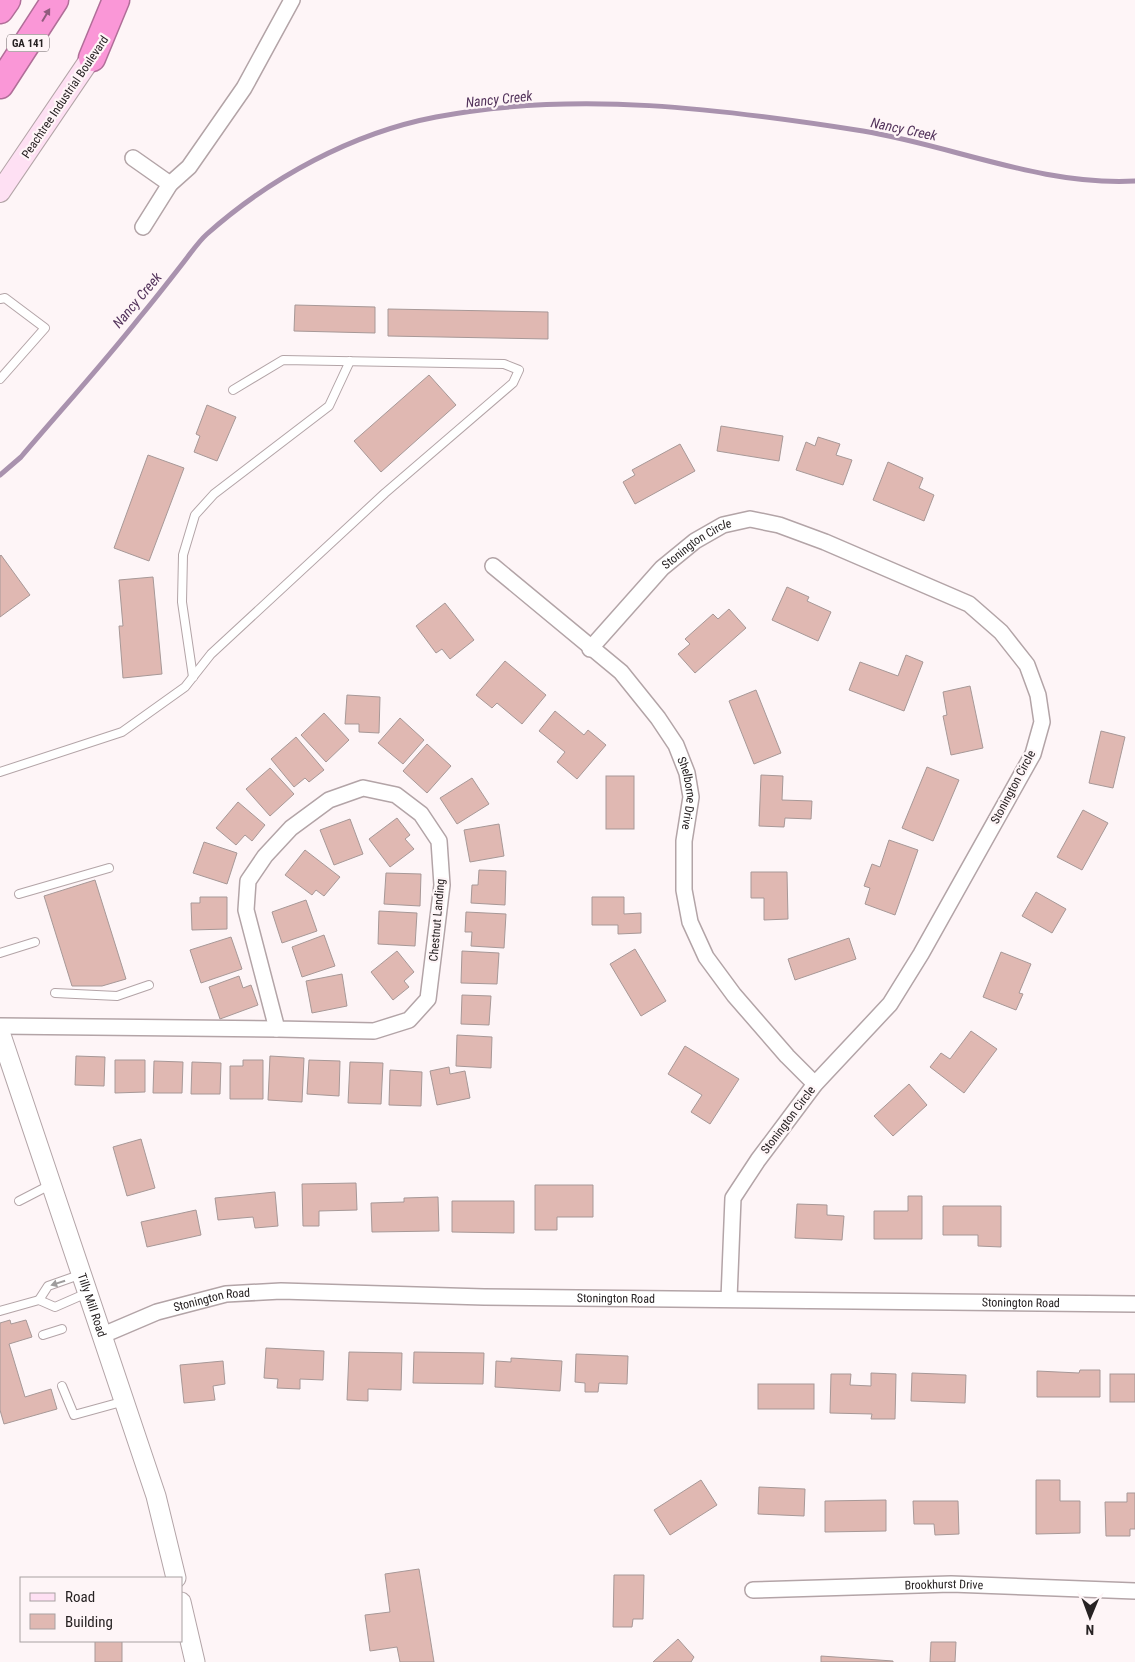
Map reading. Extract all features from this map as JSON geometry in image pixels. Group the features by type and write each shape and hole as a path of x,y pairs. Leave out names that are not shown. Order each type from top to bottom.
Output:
{"highway":[{"path":"0,10 7,0"},
{"name":"GA 141","path":"0,85 55,0"},
{"path":"92,58 116,0"}],"main road":[{"name":"Peachtree Industrial Boulevard","path":"0,192 92,58 128,0"}],"street":[{"path":"144,227 170,184 189,167 244,88 292,0"},
{"path":"133,158 170,184"},
{"name":"Stonington Circle","path":"590,648 662,568 695,541 722,525 750,518 779,525 824,542 969,604 1002,632 1027,665 1038,695 1042,722 1033,754 921,954 890,1004 815,1084 758,1160 733,1198 729,1299"},
{"name":"Shelborne Drive","path":"493,566 621,672 658,718 676,745 687,773 691,797 684,841 684,890 690,922 706,957 734,995 787,1056 815,1084"},
{"name":"Chestnut Landing","path":"0,1026 374,1031 409,1020 428,999 442,885 439,841 421,814 396,795 363,788 329,800 290,828 265,856 248,881 246,910 277,1029"},
{"name":"Tilly Mill Road","path":"0,1032 83,1274 156,1496 176,1577"},
{"name":"Stonington Road","path":"103,1335 157,1312 226,1294 282,1291 484,1297 1135,1304"},
{"name":"Brookhurst Drive","path":"753,1590 951,1584 1135,1591"},
{"path":"182,1606 195,1662"}],"lane":[{"path":"0,300 5,298 45,328 0,379"},
{"path":"0,772 122,732 185,687 211,654 385,493 514,383 520,370 504,364 283,360 233,390"},
{"path":"192,677 182,602 183,556 195,516 214,494 329,406 350,361"},
{"path":"19,894 109,868"},
{"path":"0,953 34,942"},
{"path":"55,993 117,996 149,985"},
{"path":"19,1201 52,1184"},
{"path":"39,1300 48,1286 83,1274"},
{"path":"0,1311 39,1300 55,1307 89,1293"},
{"path":"43,1335 62,1329"},
{"path":"62,1386 74,1415 125,1402"}],"building":[{"path":"295,305 375,307 375,333 294,331"},
{"path":"388,309 548,312 548,339 388,336"},
{"path":"429,375 456,405 381,472 354,441"},
{"path":"207,405 236,417 217,461 194,452 200,436 196,434"},
{"path":"721,426 783,436 779,461 717,451"},
{"path":"818,437 840,444 836,455 852,460 843,485 796,470 806,442 815,446"},
{"path":"680,444 695,471 635,504 623,482 635,475 632,470"},
{"path":"148,455 184,468 149,561 114,548"},
{"path":"888,462 923,478 919,488 934,495 924,521 873,500"},
{"path":"0,556 30,595 0,617"},
{"path":"153,577 162,674 123,678 119,626 123,626 119,580"},
{"path":"787,587 809,597 807,601 831,612 818,641 772,620"},
{"path":"445,603 474,640 450,659 442,649 436,653 416,626"},
{"path":"729,609 746,628 695,673 678,654 690,644 685,639 713,614 718,619"},
{"path":"906,655 923,662 904,711 849,690 860,662 898,676"},
{"path":"505,661 546,695 522,724 497,703 492,708 476,695"},
{"path":"970,686 983,748 951,755 943,716 947,715 943,692"},
{"path":"756,690 781,753 754,764 729,701"},
{"path":"347,695 380,697 379,733 359,732 359,724 345,724"},
{"path":"555,711 584,735 588,730 606,745 577,779 557,762 565,752 539,731"},
{"path":"324,713 349,740 326,762 301,735"},
{"path":"400,718 424,740 403,764 378,743"},
{"path":"1101,731 1125,737 1113,788 1089,783"},
{"path":"296,737 324,770 309,782 305,778 294,787 271,759"},
{"path":"427,744 451,766 427,793 403,771"},
{"path":"927,767 959,780 933,841 902,828"},
{"path":"270,768 294,794 270,816 246,789"},
{"path":"761,775 783,776 782,800 812,801 811,819 785,818 784,827 759,826"},
{"path":"606,776 634,776 634,829 606,829"},
{"path":"472,778 489,804 457,824 440,798"},
{"path":"238,802 265,825 252,841 245,835 236,845 216,828"},
{"path":"1083,810 1108,823 1082,870 1057,857"},
{"path":"397,818 410,835 405,839 414,849 390,867 369,839"},
{"path":"350,819 363,854 334,865 320,830"},
{"path":"499,824 504,856 470,862 464,830"},
{"path":"889,840 918,850 895,915 865,904 870,888 864,886 872,864 880,867"},
{"path":"204,842 237,853 227,884 193,873"},
{"path":"305,850 340,877 324,896 316,890 312,895 285,875"},
{"path":"479,870 506,871 505,905 471,903 472,885 478,885"},
{"path":"751,872 787,872 788,919 764,920 764,898 751,898"},
{"path":"386,873 421,874 420,906 384,904"},
{"path":"95,880 126,979 102,986 72,986 44,896"},
{"path":"1036,892 1066,909 1052,933 1022,916"},
{"path":"200,897 227,897 227,929 192,930 191,903 200,903"},
{"path":"592,897 624,897 624,914 641,913 641,933 618,934 618,925 592,925"},
{"path":"306,900 317,931 282,943 272,912"},
{"path":"379,911 417,913 415,946 378,944"},
{"path":"466,912 506,914 504,948 471,946 472,932 465,932"},
{"path":"324,935 335,966 302,977 292,947"},
{"path":"231,937 242,969 201,983 190,950"},
{"path":"849,938 856,959 795,980 788,959"},
{"path":"635,949 666,1001 641,1016 610,964"},
{"path":"397,951 414,972 404,981 409,987 393,1000 371,972"},
{"path":"462,951 499,953 497,984 461,983"},
{"path":"1001,952 1031,964 1019,993 1023,994 1016,1010 983,997"},
{"path":"342,974 347,1006 312,1013 306,981"},
{"path":"239,976 243,988 251,985 258,1005 220,1019 209,987"},
{"path":"462,995 491,996 489,1025 461,1024"},
{"path":"971,1031 997,1049 964,1093 930,1067 941,1053 950,1059"},
{"path":"457,1035 492,1037 491,1068 456,1066"},
{"path":"685,1046 739,1079 710,1124 691,1112 702,1095 668,1074"},
{"path":"76,1056 105,1057 104,1086 75,1085"},
{"path":"270,1056 304,1058 302,1102 268,1100"},
{"path":"115,1060 145,1060 145,1092 115,1093"},
{"path":"243,1060 263,1060 263,1099 230,1099 230,1066 243,1066"},
{"path":"309,1060 340,1061 339,1096 307,1094"},
{"path":"154,1061 183,1062 182,1093 153,1093"},
{"path":"192,1062 221,1063 220,1094 191,1094"},
{"path":"350,1062 383,1063 381,1104 348,1103"},
{"path":"449,1067 450,1074 465,1071 470,1098 437,1105 430,1071"},
{"path":"390,1070 422,1072 421,1106 389,1105"},
{"path":"909,1084 927,1105 893,1136 874,1116"},
{"path":"141,1139 155,1188 127,1196 113,1147"},
{"path":"356,1183 357,1210 319,1211 319,1226 303,1226 302,1184"},
{"path":"535,1185 593,1185 593,1217 557,1217 557,1230 535,1230"},
{"path":"275,1192 278,1226 255,1228 253,1217 218,1220 215,1198"},
{"path":"908,1196 922,1196 922,1239 874,1239 874,1211 908,1211"},
{"path":"438,1197 439,1231 372,1232 371,1203 404,1202 404,1198"},
{"path":"452,1201 514,1201 514,1233 452,1232"},
{"path":"797,1204 827,1205 827,1215 844,1216 842,1240 795,1238"},
{"path":"943,1206 1001,1206 1001,1247 978,1246 978,1235 943,1235"},
{"path":"196,1210 201,1235 147,1247 141,1222"},
{"path":"10,1320 11,1324 26,1320 32,1337 9,1344 25,1397 51,1389 57,1409 4,1424 0,1410 0,1323"},
{"path":"266,1348 324,1351 323,1380 300,1379 300,1389 277,1388 278,1379 264,1378"},
{"path":"349,1352 402,1353 401,1390 368,1389 368,1401 347,1400"},
{"path":"414,1352 484,1353 483,1384 413,1383"},
{"path":"576,1354 628,1356 627,1384 599,1383 598,1392 585,1392 585,1383 575,1382"},
{"path":"511,1358 562,1361 560,1391 495,1387 496,1361 511,1362"},
{"path":"223,1361 225,1384 213,1386 215,1400 184,1403 180,1365"},
{"path":"1080,1370 1100,1370 1100,1397 1037,1397 1037,1371 1079,1373"},
{"path":"871,1373 896,1374 895,1419 871,1419 872,1414 830,1413 831,1374 851,1374 850,1385 871,1386"},
{"path":"912,1373 966,1375 965,1403 911,1401"},
{"path":"1110,1374 1135,1374 1135,1402 1110,1402"},
{"path":"758,1384 814,1384 814,1409 758,1409"},
{"path":"701,1480 717,1505 670,1535 654,1510"},
{"path":"1036,1480 1060,1480 1060,1501 1080,1501 1080,1533 1036,1534"},
{"path":"759,1487 805,1489 804,1516 758,1514"},
{"path":"1127,1493 1135,1493 1135,1529 1130,1529 1130,1536 1106,1536 1105,1502 1127,1502"},
{"path":"886,1500 886,1531 825,1532 825,1501"},
{"path":"913,1501 958,1501 959,1534 935,1535 934,1524 914,1524"},
{"path":"419,1569 434,1662 400,1662 397,1647 370,1651 365,1615 390,1612 385,1574"},
{"path":"614,1575 644,1575 643,1619 633,1619 632,1627 613,1627"},
{"path":"678,1639 694,1657 691,1662 653,1662"},
{"path":"95,1642 122,1642 122,1662 95,1662"},
{"path":"931,1642 956,1642 955,1662 930,1662"},
{"path":"821,1656 893,1661 893,1662 821,1662"}],"waterway":[{"name":"Nancy Creek","path":"0,475 21,457 96,370 207,234 258,194 314,160 343,146 405,124 489,109 542,105 596,104 703,110 863,131 931,146 998,164 1066,177 1100,181 1135,181"}]}
